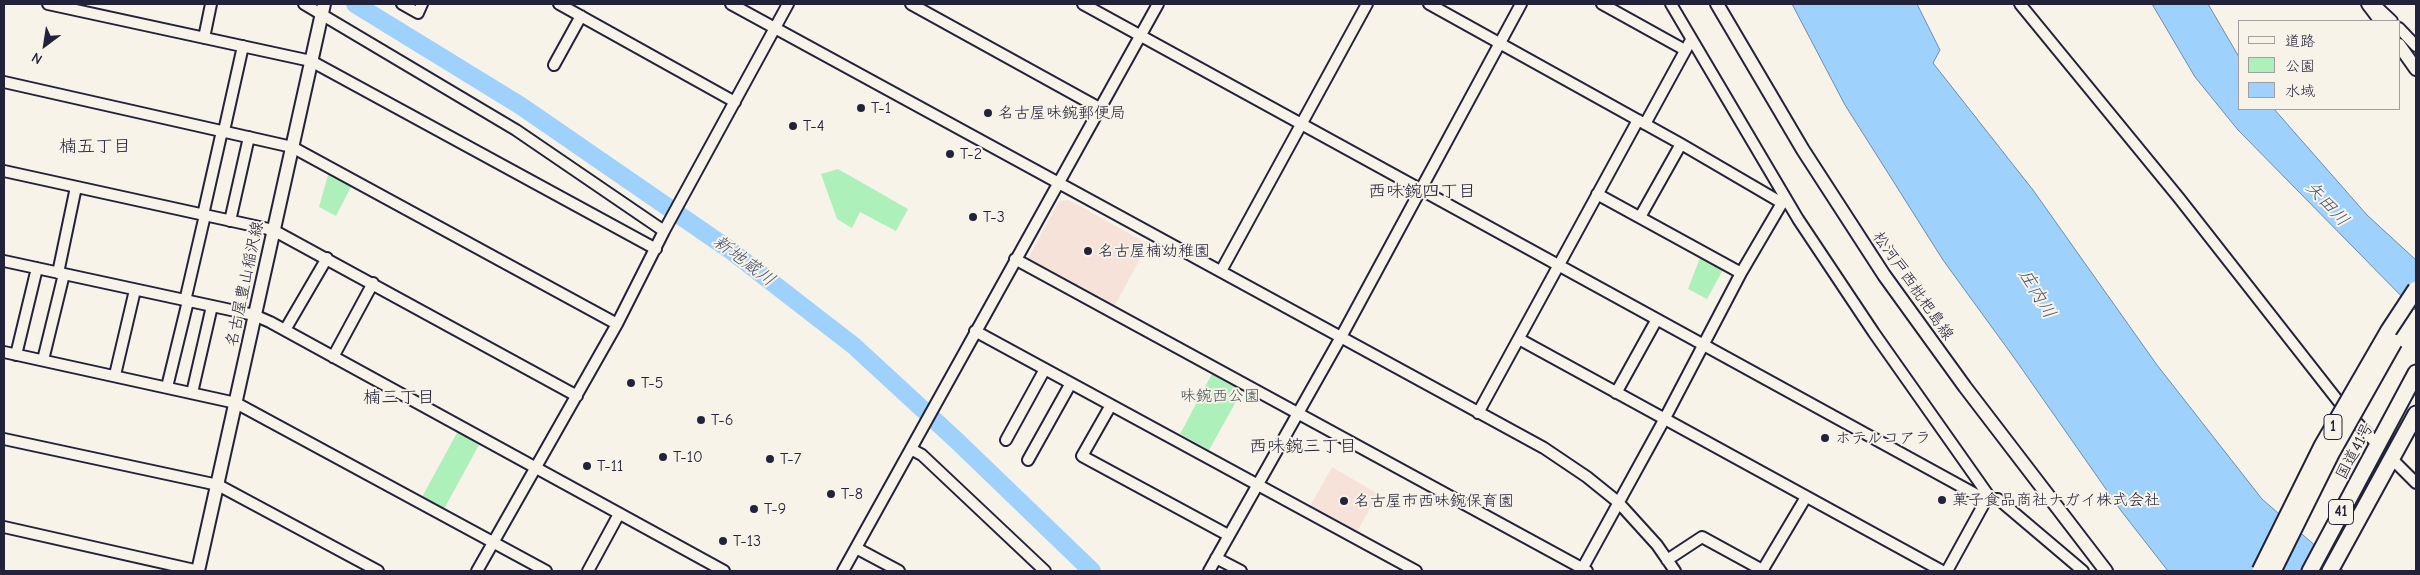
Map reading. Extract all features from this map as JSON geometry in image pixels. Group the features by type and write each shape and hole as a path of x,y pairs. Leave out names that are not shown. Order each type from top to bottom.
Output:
{"highway":[{"name":"1","path":"2260,571 2322,446 2389,330 2416,289"},
{"name":"1","path":"2273,571 2332,452 2416,305"},
{"name":"国道41号","path":"2310,571 2416,373"},
{"name":"41","path":"2330,571 2416,414"}],"main road":[{"name":"松河戸西枇杷島線","path":"1717,4 1803,150 1884,276 1965,387 2106,571"},
{"path":"2368,4 2380,20"},
{"name":"名古屋豊山稲沢線","path":"198,571 323,10"},
{"path":"2400,46 2416,69"}],"street":[{"path":"48,4 311,61 656,249"},
{"path":"204,38 211,4"},
{"path":"304,4 323,10 516,130 664,231"},
{"path":"402,4 418,13 422,4"},
{"path":"559,4 735,102"},
{"path":"731,4 777,24 1058,182 1566,461 1618,502 1643,528 1675,571"},
{"path":"477,571 617,324 664,231 788,4"},
{"path":"912,4 1101,109"},
{"path":"1083,4 1989,499 1998,499 2083,571"},
{"path":"843,571 1058,182 1067,171 1158,4"},
{"path":"1221,272 1367,4"},
{"path":"1429,4 1784,200"},
{"path":"1208,571 1341,337 1521,4"},
{"path":"1602,4 1685,50"},
{"path":"1671,4 1784,200 1989,499"},
{"path":"2020,4 2179,198 2346,411 2377,445"},
{"path":"2374,4 2391,20"},
{"path":"554,65 581,16"},
{"path":"2400,29 2416,46"},
{"path":"1478,413 1598,194 1691,40"},
{"path":"167,387 243,46"},
{"path":"4,82 292,146 617,324"},
{"path":"230,221 249,137"},
{"path":"1640,217 1681,144"},
{"path":"4,171 273,230 373,283 576,396"},
{"path":"43,360 61,274 76,187"},
{"path":"1598,194 1741,273"},
{"path":"1015,259 1584,570 1618,502 1664,420 1741,273 1784,200"},
{"path":"285,330 327,258"},
{"path":"4,261 254,315 285,330 724,571"},
{"path":"16,354 37,268"},
{"path":"333,357 373,283"},
{"path":"115,375 135,290"},
{"path":"192,393 212,306"},
{"path":"1616,393 1657,319"},
{"path":"975,331 1416,571"},
{"path":"1519,339 1942,571"},
{"path":"4,352 236,403 546,571"},
{"path":"1006,440 1045,369"},
{"path":"1028,460 1070,383"},
{"path":"1111,405 1082,456 1228,536"},
{"path":"4,439 218,485 378,571"},
{"path":"911,449 922,455 1045,571"},
{"path":"2392,459 2416,483"},
{"path":"1667,560 1702,537 1763,571 1806,497"},
{"path":"1947,571 1989,499"},
{"path":"588,571 619,514"},
{"path":"4,527 198,571"},
{"path":"856,548 899,571"},
{"path":"1216,558 1240,571"}],"shaded area":[{"name":"名古屋楠幼稚園","path":"1069,200 1148,244 1114,307 1028,259 1059,201"},
{"name":"名古屋市西味鋺保育園","path":"1332,467 1378,494 1356,534 1309,508"}],"green space":[{"path":"330,168 354,181 336,216 319,207"},
{"path":"838,169 908,209 896,231 860,212 852,228 837,219 821,174"},
{"path":"1701,255 1724,268 1707,299 1688,289"},
{"name":"味鋺西公園","path":"1213,372 1243,389 1209,450 1180,434"},
{"path":"458,431 480,443 444,509 422,497"}],"water":[{"name":"庄内川","path":"1792,4 1917,4 1940,50 1933,63 2033,190 2157,365 2262,499 2344,571 2168,571 2122,512 1943,260 1845,105"},
{"name":"矢田川","path":"2152,4 2208,4 2238,55 2238,110 2275,110 2367,215 2416,260 2416,311 2238,130 2195,77"}],"waterway":[{"name":"新地蔵川","path":"355,4 521,106 730,250 854,346 956,440 1092,571"}],"place":[{"name":"T-1","path":"861,108"},
{"name":"名古屋味鋺郵便局","path":"988,113"},
{"name":"T-4","path":"793,126"},
{"name":"T-2","path":"950,154"},
{"name":"T-3","path":"973,217"},
{"name":"名古屋楠幼稚園","path":"1088,251"},
{"name":"T-5","path":"631,383"},
{"name":"T-6","path":"701,420"},
{"name":"ホテルコアラ","path":"1825,438"},
{"name":"T-10","path":"663,457"},
{"name":"T-7","path":"770,459"},
{"name":"T-11","path":"587,466"},
{"name":"T-8","path":"831,494"},
{"name":"菓子食品商社ナガイ株式会社","path":"1942,500"},
{"name":"名古屋市西味鋺保育園","path":"1344,501"},
{"name":"T-9","path":"754,509"},
{"name":"T-13","path":"723,541"}],"district":[{"name":"楠五丁目","path":"95,147"},
{"name":"西味鋺四丁目","path":"1422,192"},
{"name":"楠三丁目","path":"399,398"},
{"name":"西味鋺三丁目","path":"1303,447"}]}
